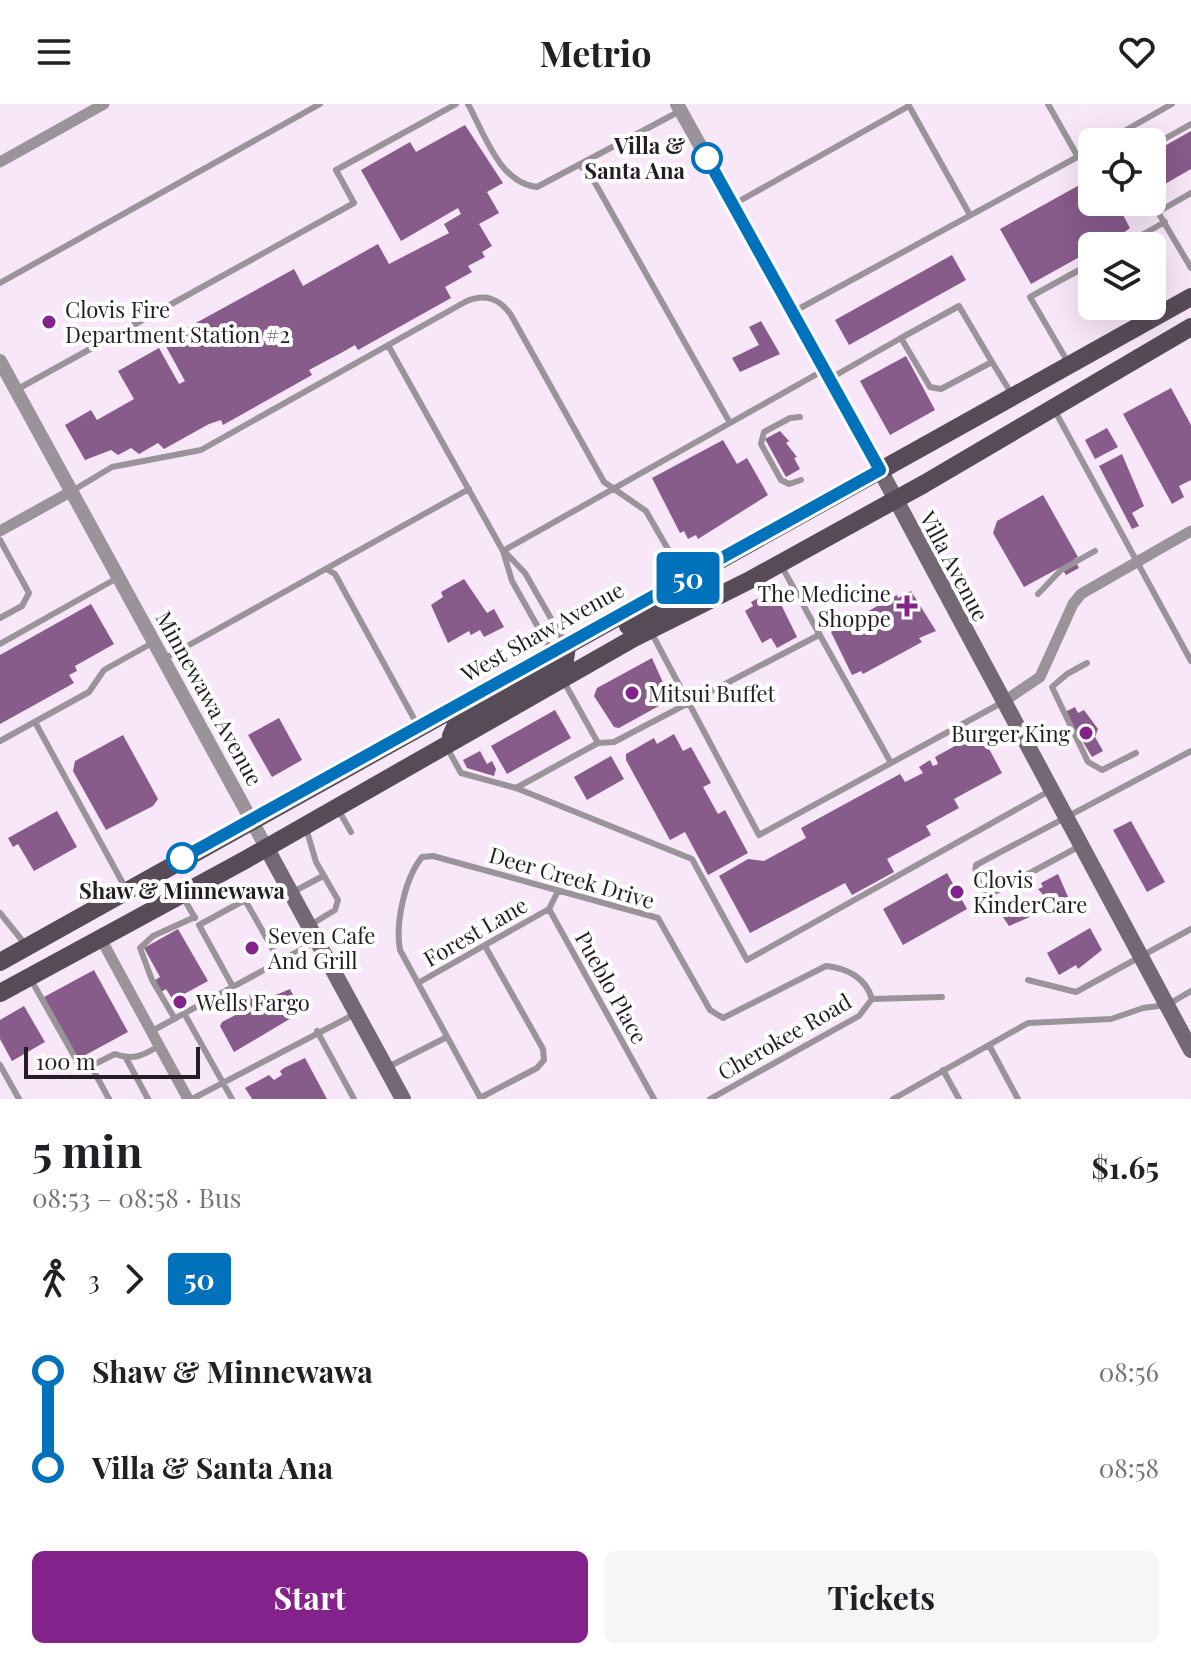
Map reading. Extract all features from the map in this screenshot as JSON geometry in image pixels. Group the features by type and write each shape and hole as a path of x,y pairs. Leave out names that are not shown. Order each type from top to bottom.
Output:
{"main road":[{"name":"West Shaw Avenue","path":"0,962 251,819 1191,297"},
{"path":"0,993 337,808 562,678 895,500 1055,410 1191,327"},
{"name":"Villa Avenue","path":"880,470 1191,1050"},
{"path":"587,665 584,658 589,648 678,599 686,580"},
{"path":"446,746 456,725 560,665 565,660 560,650"},
{"name":"Minnewawa Avenue","path":"266,847 403,1099"}],"street":[{"path":"0,162 104,104"},
{"name":"Villa Avenue","path":"679,107 880,470"},
{"name":"Minnewawa Avenue","path":"0,361 266,847"},
{"path":"0,531 72,491"},
{"path":"1003,702 1040,677 1077,599 1191,531"},
{"path":"101,939 190,1099"}],"lane":[{"path":"0,283 320,104"},
{"path":"16,390 354,203 336,170 456,104"},
{"path":"468,104 515,181 537,187 580,166 679,107"},
{"path":"793,312 1078,157 1048,104"},
{"path":"1130,128 1172,104"},
{"path":"733,205 909,105 970,215"},
{"path":"1166,138 1191,124"},
{"path":"580,166 590,174 730,423"},
{"path":"1166,207 1191,193"},
{"path":"1161,216 1191,268"},
{"path":"1147,232 1165,222"},
{"path":"1069,365 1030,297 1078,271"},
{"path":"72,491 112,467 201,450 475,298 497,300 511,315 604,482 646,511 686,580"},
{"path":"503,551 730,423 959,306 1013,396"},
{"path":"901,338 930,387 941,389 992,362"},
{"path":"388,345 503,551 512,581 560,650"},
{"path":"1055,410 1191,661"},
{"path":"800,417 790,418 764,432 761,444 781,480 789,484 801,480"},
{"path":"164,659 469,489"},
{"path":"0,540 29,593 22,606 0,618"},
{"path":"503,551 525,573 560,650"},
{"path":"1038,594 1061,570 1095,551"},
{"path":"780,564 891,763"},
{"path":"326,569 335,574 418,726"},
{"path":"0,644 119,577"},
{"path":"650,630 759,835 1003,702"},
{"path":"516,788 598,743 614,742 712,688 731,684 819,635"},
{"path":"0,741 89,692 104,670 154,642"},
{"path":"1087,663 1052,687 1088,762 1102,770 1136,753"},
{"path":"562,678 598,743"},
{"path":"35,722 126,889"},
{"path":"446,746 461,773 516,788 692,859 747,960 1051,790"},
{"path":"1081,845 991,894 985,892 975,872 976,865 1065,815 1191,751"},
{"path":"337,808 351,832"},
{"path":"151,1031 280,962 335,910 338,900 323,876 304,825"},
{"name":"Deer Creek Drive","path":"418,983 400,950 398,930 413,868 422,857 433,856 658,918 710,1010 723,1018 816,968 826,966 837,967 864,982 872,999"},
{"path":"291,893 323,876"},
{"path":"549,909 558,891"},
{"path":"182,894 233,987"},
{"path":"199,925 245,900 280,962"},
{"name":"Forest Lane","path":"418,983 549,909"},
{"name":"Pueblo Place","path":"549,909 654,1099"},
{"path":"0,913 27,946"},
{"path":"175,1019 152,980 140,948 153,936 195,917"},
{"path":"1028,980 1076,992 1191,929"},
{"path":"418,983 480,1098 537,1068 544,1060 543,1049 485,946"},
{"path":"29,977 77,1061 91,1066 109,1099"},
{"path":"893,1099 1036,1021 1096,1021 1167,1005 1191,991"},
{"path":"872,999 942,997"},
{"name":"Cherokee Road","path":"710,1099 859,1016 872,999"},
{"path":"184,1013 232,1099"},
{"path":"190,1099 356,1013"},
{"path":"317,1031 354,1099"},
{"path":"386,1068 447,1037"},
{"path":"989,1045 1018,1099"},
{"path":"91,1066 115,1054 126,1058 140,1056 159,1046"},
{"path":"126,1058 148,1099"},
{"path":"0,1065 19,1099"},
{"path":"943,1070 959,1099"}],"building":[{"path":"465,125 503,183 487,192 499,213 479,224 492,246 482,252 485,257 468,266 472,272 445,287 451,298 358,350 355,345 309,370 312,375 223,425 221,420 209,424 164,449 158,443 139,454 131,448 118,455 111,450 85,460 65,425 91,410 97,420 134,399 118,371 159,348 179,384 185,381 163,341 294,269 303,286 378,244 389,264 449,233 444,224 461,214 458,208 401,241 361,170 410,142 416,152"},
{"path":"1191,131 1191,169 1166,183 1166,145"},
{"path":"1078,186 1078,216 1124,216 1130,228 1125,232 1078,232 1078,258 1031,284 1000,229"},
{"path":"952,255 966,280 849,345 835,320"},
{"path":"761,321 780,354 740,372 732,358 759,345 749,327"},
{"path":"906,356 935,410 890,435 860,381"},
{"path":"1171,388 1191,425 1191,480 1179,486 1184,497 1172,504 1123,414"},
{"path":"1107,428 1118,447 1095,459 1085,440"},
{"path":"780,431 789,441 786,443 797,457 794,458 800,469 786,477 765,439"},
{"path":"723,440 737,464 747,458 768,495 698,539 696,535 688,539 684,531 680,533 652,478"},
{"path":"1122,454 1144,506 1132,513 1139,526 1132,529 1099,466"},
{"path":"1043,495 1078,557 1074,559 1079,568 1066,575 1061,567 1024,587 993,533 997,521"},
{"path":"464,579 487,613 494,609 504,627 484,637 480,630 471,635 469,631 448,643 431,605 443,597 441,592"},
{"path":"774,590 797,637 777,648 771,638 762,643 745,611 753,606 751,602"},
{"path":"911,591 936,631 919,638 922,642 863,674 861,671 852,675 831,632 897,595 898,598"},
{"path":"91,604 114,644 75,666 77,671 69,675 74,683 0,724 0,655"},
{"name":"Mitsui Buffet","path":"652,658 669,696 664,699 666,702 619,728 614,727 594,696 597,688"},
{"name":"Burger King","path":"1075,707 1078,713 1084,710 1098,729 1095,737 1103,751 1092,757 1065,712"},
{"path":"555,710 571,738 507,774 491,746"},
{"path":"279,718 302,760 272,777 248,735"},
{"path":"980,732 1002,773 954,799 959,808 926,826 931,835 887,859 894,872 852,895 845,883 750,933 719,876 748,859 764,861 806,838 801,828 900,774 905,782 923,773 919,767 930,760 933,766 938,764 935,757"},
{"path":"674,734 683,751 691,747 711,783 703,787 718,814 725,810 748,853 708,875 685,832 670,840 626,760 626,754 654,738 657,744"},
{"path":"123,735 158,799 153,806 106,830 73,771 75,761"},
{"path":"480,751 487,764 492,761 496,769 494,776 467,768 463,760"},
{"path":"611,756 624,779 587,800 574,777"},
{"path":"57,811 77,847 34,871 18,844 13,847 8,838"},
{"path":"1131,821 1165,882 1147,892 1113,830"},
{"path":"947,873 967,909 903,945 883,909"},
{"path":"1058,874 1069,899 1054,907 1038,889 1043,887 1041,883"},
{"path":"1025,904 1032,916 1009,926 1003,917"},
{"path":"1090,928 1102,950 1078,969 1076,965 1059,975 1047,953"},
{"path":"178,929 208,981 173,1000 166,989 161,992 155,980 160,977 144,948"},
{"path":"94,970 128,1032 78,1059 44,997"},
{"path":"290,989 297,1003 287,1008 293,1017 234,1052 220,1026 222,1022 251,1007 246,997 253,994 257,1003"},
{"path":"24,1006 45,1042 12,1061 0,1039 0,1020"},
{"path":"305,1058 327,1099 252,1099 245,1088 269,1075 274,1080 282,1075 280,1071 284,1068"}],"bus line":[{"name":"50","path":"182,858 880,470 707,158"}],"place":[{"name":"Villa & Santa Ana","path":"707,158"},
{"name":"Clovis Fire Department Station #2","path":"49,322"},
{"name":"The Medicine Shoppe","path":"907,606"},
{"name":"Mitsui Buffet","path":"632,693"},
{"name":"Burger King","path":"1086,733"},
{"name":"Shaw & Minnewawa","path":"182,858"},
{"name":"Clovis KinderCare","path":"957,892"},
{"name":"Seven Cafe And Grill","path":"252,948"},
{"name":"Wells Fargo","path":"180,1002"}]}
